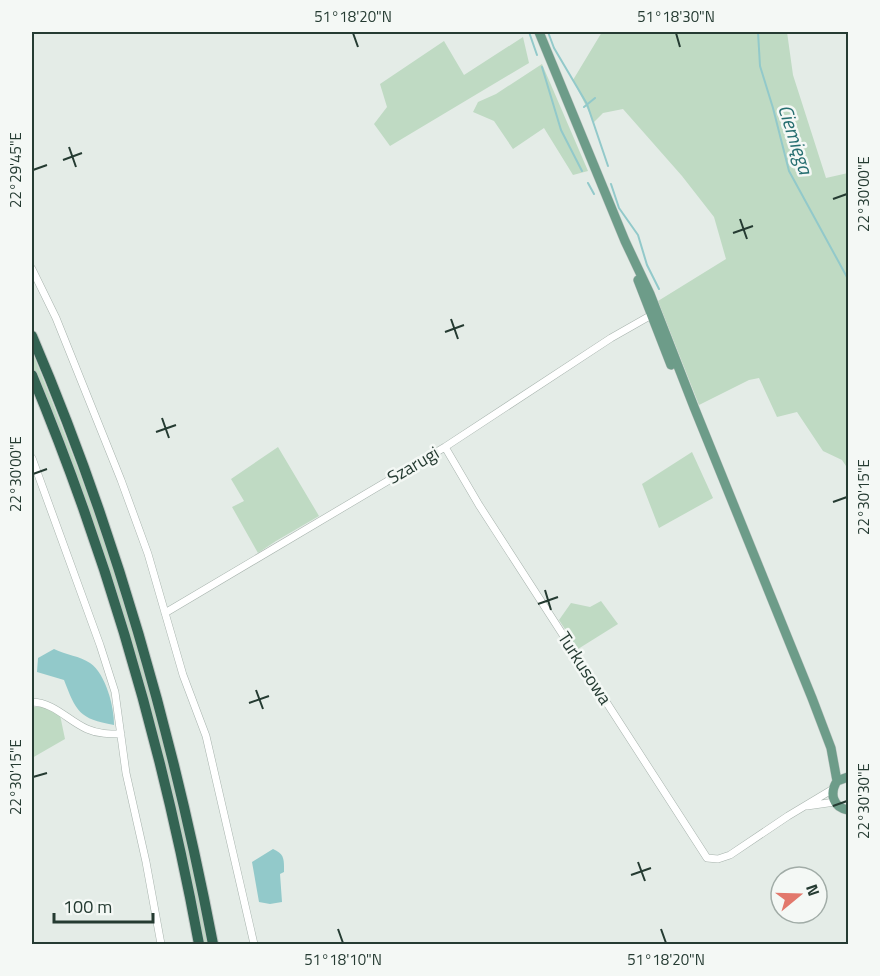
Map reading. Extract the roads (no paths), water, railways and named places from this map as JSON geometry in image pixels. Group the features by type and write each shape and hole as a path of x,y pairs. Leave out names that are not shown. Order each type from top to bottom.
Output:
{"highway":[{"path":"32,336 94,491 142,640 186,813 213,945"},
{"path":"32,375 82,506 128,645 166,786 199,945"}],"main road":[{"path":"539,32 765,579 831,748 849,776 835,785"},
{"path":"831,748 835,802 848,811"}],"street":[{"path":"32,269 56,318 125,488 148,554 183,675 206,736 254,945"},
{"name":"Szarugi","path":"165,613 445,447 611,338 654,314"},
{"name":"Turkusowa","path":"445,447 479,505 707,858 718,859 730,855 802,807"},
{"path":"32,458 112,680 126,773 146,862 161,945"},
{"path":"32,702 44,702 53,706 88,730 121,734"},
{"path":"802,807 835,785"},
{"path":"802,807 835,802"}],"water":[{"path":"54,649 86,661 96,668 108,691 114,725 93,720 80,712 64,680 37,672 38,658"},
{"path":"273,849 283,858 284,872 280,874 282,902 270,904 259,902 252,862"}],"waterway":[{"path":"529,32 537,55"},
{"path":"548,32 554,48 587,104 608,166"},
{"name":"Ciemięga","path":"758,32 760,66 789,171 848,279"},
{"path":"542,67 561,130 582,171"},
{"path":"584,107 595,98"},
{"path":"588,183 594,194"},
{"path":"611,184 619,208 638,235 647,265 659,289"}]}
